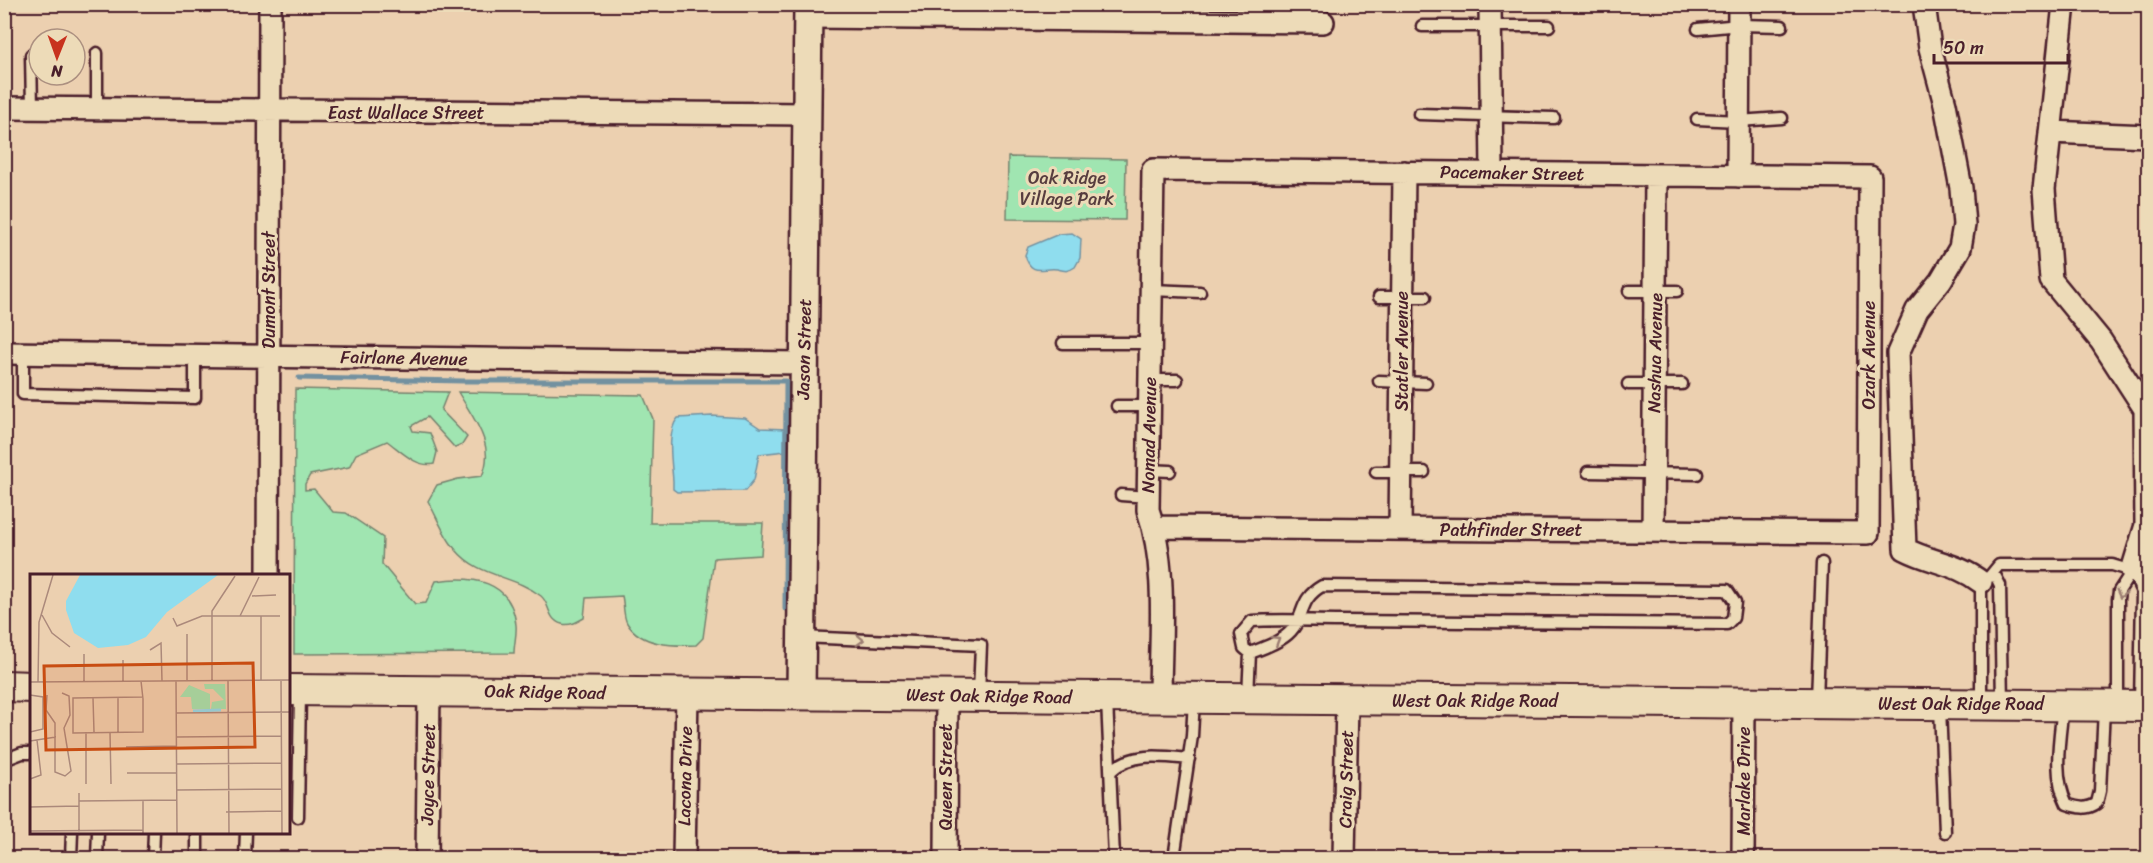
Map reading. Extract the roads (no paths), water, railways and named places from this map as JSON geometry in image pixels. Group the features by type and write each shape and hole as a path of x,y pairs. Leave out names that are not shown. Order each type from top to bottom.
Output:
{"main road":[{"path":"4,686 30,687"},
{"name":"Oak Ridge Road","path":"294,690 801,694"},
{"name":"West Oak Ridge Road","path":"801,694 2128,705"}],"street":[{"name":"Dumont Street","path":"268,574 270,4"},
{"path":"1490,4 1492,173"},
{"path":"1924,4 1930,48 1945,104 1961,188 1964,225 1960,248 1941,280 1917,310 1898,353 1905,549 1923,558 1965,570 1985,579"},
{"path":"2064,4 2044,189 2051,280 2101,341 2145,409 2146,525 2132,571"},
{"path":"808,10 1323,22"},
{"name":"Jason Street","path":"801,694 808,10"},
{"path":"1738,176 1739,15"},
{"name":"East Wallace Street","path":"4,108 269,112 807,114"},
{"path":"2050,132 2148,136"},
{"name":"Pacemaker Street","path":"1153,170 1870,177"},
{"name":"Nomad Avenue","path":"1153,170 1148,510 1154,527 1159,562 1160,698"},
{"name":"Statler Avenue","path":"1400,529 1404,172"},
{"name":"Nashua Avenue","path":"1653,531 1656,175"},
{"name":"Ozark Avenue","path":"1868,533 1870,177"},
{"name":"Fairlane Avenue","path":"14,353 804,363"},
{"name":"Pathfinder Street","path":"1154,527 1868,533"},
{"name":"Joyce Street","path":"427,858 429,690"},
{"name":"Lacona Drive","path":"684,858 687,693"},
{"name":"Queen Street","path":"946,858 947,695"},
{"name":"Craig Street","path":"1344,858 1347,700"},
{"name":"Marlake Drive","path":"1743,858 1744,703"}],"lane":[{"path":"1698,29 1739,15 1782,26"},
{"path":"1422,26 1549,26"},
{"path":"97,53 97,109"},
{"path":"32,87 32,108"},
{"path":"1419,114 1554,118"},
{"path":"1697,119 1738,121 1782,118"},
{"path":"1151,290 1200,292"},
{"path":"1629,291 1677,291"},
{"path":"1378,297 1425,297"},
{"path":"1063,343 1150,342"},
{"path":"14,353 23,394 195,398 195,355"},
{"path":"1150,380 1177,380"},
{"path":"1379,381 1426,383"},
{"path":"1628,384 1682,384"},
{"path":"1118,406 1149,406"},
{"path":"1148,470 1170,471"},
{"path":"1376,472 1424,472"},
{"path":"1588,472 1697,474"},
{"path":"1121,495 1148,497"},
{"path":"1817,703 1822,563"},
{"path":"1992,705 1985,579 1999,565 2112,565 2132,571 2142,591 2128,705 2097,803 2090,808 2067,804 2061,791 2059,754 2063,705"},
{"path":"2128,705 2118,599 2119,591 2132,571"},
{"path":"1985,579 1996,577 2001,585 1992,705"},
{"path":"1250,653 1244,648 1242,634 1252,621 1296,621 1727,624 1735,611 1735,603 1727,590 1322,586 1310,593 1296,621 1292,630 1250,653"},
{"path":"802,637 981,645 979,696"},
{"path":"1248,699 1250,653"},
{"path":"294,690 298,817"},
{"path":"1107,698 1114,858"},
{"path":"1174,858 1194,699"},
{"path":"1940,704 1945,832"},
{"path":"4,760 21,753 30,753"},
{"path":"1111,771 1122,760 1137,757 1188,759"},
{"path":"71,858 72,833"},
{"path":"98,833 98,858"},
{"path":"153,858 154,833"},
{"path":"197,833 197,858"},
{"path":"245,858 246,833"}],"water":[{"path":"1072,233 1081,239 1080,258 1075,267 1066,271 1034,269 1025,255 1028,247 1059,234"},
{"path":"712,416 745,418 760,428 786,429 786,451 759,454 754,480 745,491 677,492 673,489 671,457 674,424 678,418"}],"waterway":[{"path":"299,378 464,381 786,381 785,609"}],"park label":[{"name":"Oak Ridge Village Park","path":"1067,188"}]}
